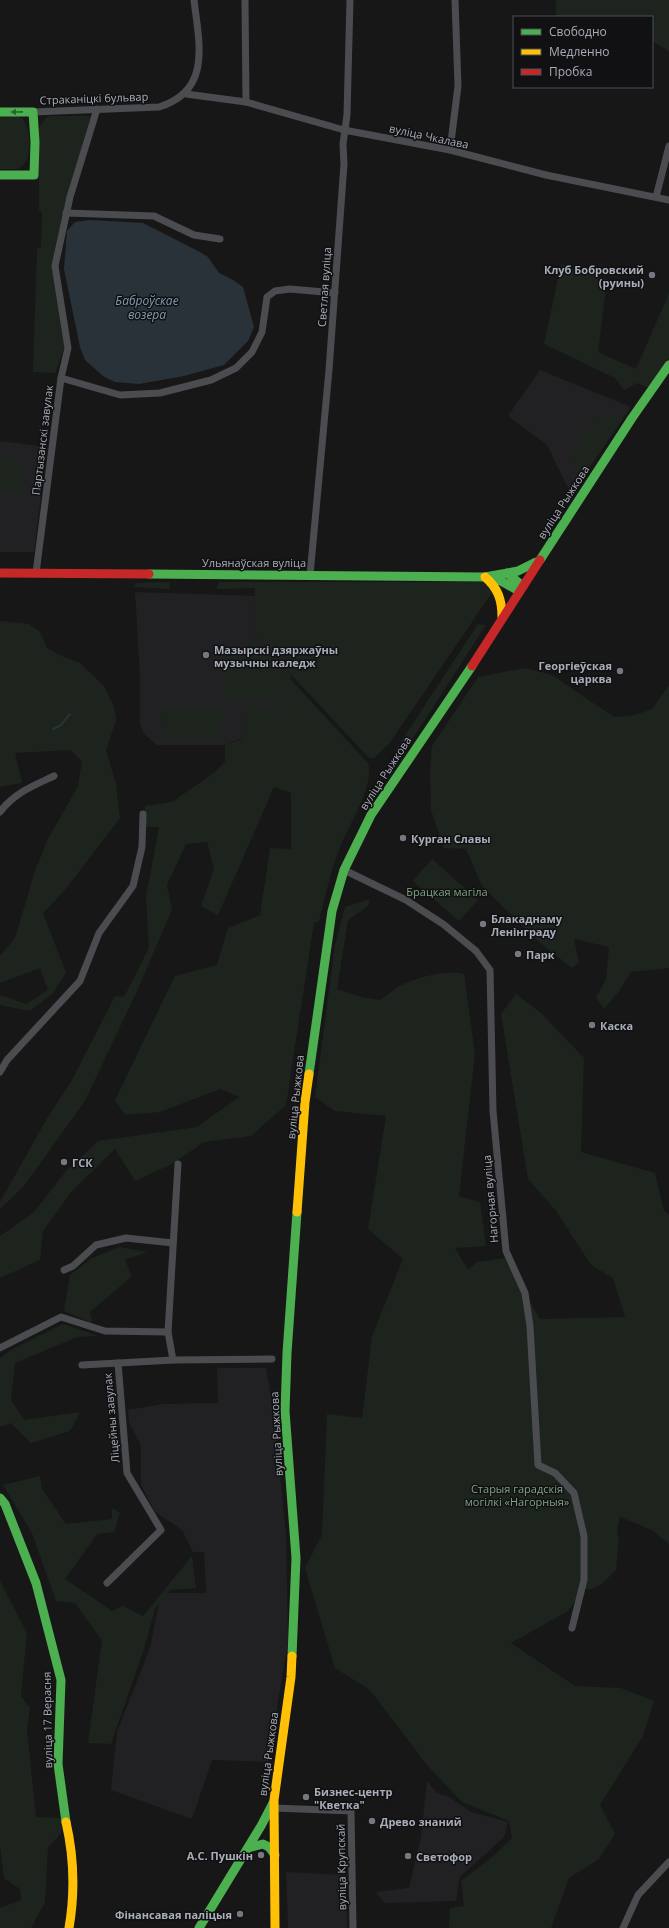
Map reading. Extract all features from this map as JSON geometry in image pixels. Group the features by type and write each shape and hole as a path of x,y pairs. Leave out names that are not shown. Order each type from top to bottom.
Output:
{"main road":[{"name":"Страканіцкі бульвар","path":"0,112 33,112"},
{"path":"0,175 34,175 35,142 33,112"},
{"name":"вуліца Рыжкова","path":"275,1928 274,1804 291,1678 295,1611 296,1558 285,1411 287,1353 305,1102 332,911 337,891 344,870 371,815 669,366"},
{"name":"Ульянаўская вуліца","path":"0,573 485,577 525,569 540,559"},
{"path":"485,577 501,581 519,590 519,583 507,573"},
{"path":"485,577 497,588 501,597 502,617"},
{"name":"вуліца 17 Верасня","path":"0,1498 5,1504 36,1583 61,1680 58,1764 64,1815 71,1845 73,1904 69,1928"},
{"path":"199,1928 274,1804"},
{"path":"248,1848 260,1843 266,1844 275,1855"}],"street":[{"path":"186,94 194,82 198,69 200,53 194,0"},
{"path":"245,0 246,102"},
{"name":"Светлая вуліца","path":"310,575 330,370 344,164 343,144 347,115 350,0"},
{"path":"450,150 458,86 455,0"},
{"name":"вуліца Чкалава","path":"186,94 246,102 344,130 450,150 546,174 669,200"},
{"name":"Страканіцкі бульвар","path":"33,112 159,107 173,103 186,94"},
{"path":"61,378 68,348 55,266 70,197 96,109"},
{"path":"656,197 669,146"},
{"path":"66,213 154,216 194,236 220,239"},
{"name":"Партызанскі завулак","path":"36,573 61,378 120,395 160,393 212,380 236,368 252,352 262,332 267,297 274,291 290,289 335,293"},
{"path":"0,812 5,805 22,791 54,776"},
{"path":"0,1072 7,1060 80,981 99,933 133,886 142,847 143,814"},
{"name":"Нагорная вуліца","path":"344,870 406,900 443,924 476,951 490,970 493,1111 506,1251 525,1293 530,1326 538,1465 555,1473 574,1493 584,1536 584,1580 572,1628"},
{"path":"173,1360 168,1332 178,1164"},
{"path":"64,1270 73,1266 96,1245 126,1238 173,1243"},
{"path":"0,1348 62,1317 105,1331 168,1332"},
{"name":"Ліцейны завулак","path":"82,1365 173,1360 272,1359"},
{"name":"Ліцейны завулак","path":"107,1583 161,1530 127,1473 118,1363"},
{"name":"вуліца Крупскай","path":"274,1804 351,1810 353,1928"},
{"path":"623,1928 638,1895 669,1862"}],"shaded area":[{"path":"540,370 631,407 571,494 547,445 508,416"},
{"path":"0,441 47,447 34,552 0,552"},
{"name":"Мазырскі дзяржаўны музычны каледж","path":"135,592 256,596 254,635 291,675 285,720 225,745 157,745 145,735 140,725 140,677"},
{"path":"217,1368 266,1368 274,1415 286,1534 288,1641 268,1762 212,1760 192,1819 111,1790 117,1732 150,1648 161,1593 206,1593 204,1552 193,1552 182,1530 155,1512 141,1485 141,1446 129,1422 128,1410 163,1404 218,1403"},
{"path":"427,1781 437,1793 449,1797 471,1812 508,1822 504,1837 460,1877 456,1901 385,1903 375,1892 409,1888 421,1836"},
{"path":"286,1872 346,1875 347,1928 288,1928"}],"green space":[{"path":"556,0 669,0 669,51 653,42 653,16 556,16"},
{"path":"17,116 23,119 26,124 29,136 28,156 24,164 18,169 0,169 0,117"},
{"path":"49,116 91,116 66,200 52,267 65,346 55,373 33,372 37,249 41,247 42,213 39,210 39,129 42,122"},
{"path":"561,264 607,279 598,352 636,369 669,293 669,358 649,388 637,383 624,390 615,378 544,344"},
{"path":"608,414 615,417 619,424 588,469 580,471 574,464 572,451 591,422"},
{"path":"0,459 21,459 21,493 0,493"},
{"path":"169,582 170,589 133,587 137,583"},
{"path":"219,582 481,582 486,584 493,591 389,744 374,758 369,758 254,635 255,588 216,589"},
{"path":"0,621 28,624 40,632 47,648 59,655 80,663 104,686 114,707 116,720 106,750 116,784 120,818 64,891 43,913 66,973 52,994 30,1011 0,1005 0,995 26,1004 48,990 40,968 0,983 0,956 15,938 35,871 48,839 78,786 82,761 70,750 15,753 22,783 0,787"},
{"path":"478,624 486,625 402,755 395,751"},
{"path":"248,640 254,640 368,763 369,772 368,783 364,795 336,859 319,921 314,923 286,1105 251,1136 204,1142 172,1164 135,1181 115,1149 72,1191 43,1231 40,1260 0,1278 0,1236 34,1212 66,1171 98,1141 197,1127 239,1097 220,1089 160,1112 125,1115 115,1100 175,976 217,965 228,928 260,915 270,848 291,849 291,793 274,787 218,915 201,906 214,869 207,842 186,844 167,885 172,910 137,991 85,1101 24,1186 0,1209 0,1202 46,1120 72,1080 115,996 124,997 149,948 146,896 159,827 146,827 145,806 172,802 215,772 225,762 225,745 242,739 246,720 243,707 283,707 284,701 222,701 222,653 248,652"},
{"path":"525,668 552,675 614,717 635,715 652,709 669,685 669,968 631,972 619,991 604,1009 596,997 606,980 609,947 574,939 579,962 572,968 538,941 482,886 466,849 444,848 431,810 430,770 432,746 478,677"},
{"path":"163,708 221,708 221,739 162,739"},
{"name":"Брацкая магіла","path":"432,859 478,900 459,921 413,881"},
{"name":"Старыя гарадскія могілкі «Нагорныя»","path":"370,899 368,906 348,920 337,989 361,997 380,1000 397,987 415,980 440,974 464,974 475,1054 459,1196 480,1202 486,1246 455,1248 468,1270 477,1262 506,1258 540,1319 625,1317 613,1278 591,1265 556,1211 528,1179 501,1014 516,994 541,1013 584,1058 581,1152 655,1173 664,1211 669,1215 669,1544 652,1530 620,1517 617,1531 619,1539 616,1570 601,1585 592,1589 585,1589 568,1611 511,1643 575,1686 621,1688 654,1701 643,1736 600,1805 615,1834 599,1859 569,1878 551,1928 449,1928 450,1908 464,1906 461,1881 491,1858 512,1838 509,1821 462,1802 427,1765 370,1690 335,1668 305,1568 322,1535 327,1414 362,1418 372,1336 403,1259 368,1229 386,1116 335,1111 315,1097 335,945 345,907"},
{"path":"119,1247 147,1252 125,1260 132,1276 90,1312 92,1323 64,1311 70,1275 92,1258"},
{"path":"63,1324 98,1336 77,1337 15,1363 11,1400 24,1420 80,1412 70,1431 31,1443 11,1423 0,1427 0,1358 11,1350"},
{"path":"40,1476 42,1489 66,1524 112,1519 112,1508 120,1513 114,1532 97,1534 65,1579 112,1611 123,1606 143,1616 192,1556 196,1588 170,1590 155,1609 144,1649 111,1744 88,1743 102,1640 75,1603 56,1601 32,1533 3,1485"},
{"path":"0,1581 27,1633 21,1696 30,1708 27,1729 36,1817 62,1818 61,1833 48,1848 45,1902 31,1928 0,1928 0,1908 21,1900 20,1889 4,1878 0,1847"}],"water":[{"name":"Баброўскае возера","path":"90,220 143,223 208,257 219,273 243,287 254,327 248,341 224,365 184,376 139,384 115,382 103,376 85,360 80,347 64,269 67,231 75,222"}],"waterway":[{"path":"53,729 61,725 70,714"}],"traffic: fast":[{"path":"0,112 33,112 35,142 34,175 0,175"},
{"path":"540,560 632,418 669,365"},
{"path":"149,574 485,577 518,571 536,562"},
{"path":"507,573 519,583 519,591"},
{"path":"488,578 501,581 519,591"},
{"path":"309,1074 332,911 344,870 371,815 472,666"},
{"path":"292,1656 296,1558 285,1411 287,1353 297,1212"},
{"path":"0,1498 5,1504 36,1583 61,1680 58,1764 66,1822"},
{"path":"199,1928 261,1826 273,1803"},
{"path":"248,1848 263,1844 269,1847 275,1855"}],"traffic: slow":[{"path":"485,577 496,590 500,600 502,617"},
{"path":"297,1212 305,1102 309,1074"},
{"path":"275,1928 274,1800 291,1677 292,1656"},
{"path":"66,1822 71,1848 73,1875 69,1928"}],"traffic: jam":[{"path":"472,666 540,560"},
{"path":"0,573 149,574"}],"place":[{"name":"Клуб Бобровский (руины)","path":"652,275"},
{"name":"Мазырскі дзяржаўны музычны каледж","path":"206,655"},
{"name":"Георгіеўская царква","path":"620,671"},
{"name":"Курган Славы","path":"403,838"},
{"name":"Блакаднаму Ленінграду","path":"483,924"},
{"name":"Парк","path":"518,954"},
{"name":"Каска","path":"592,1025"},
{"name":"ГСК","path":"64,1162"},
{"name":"Бизнес-центр \"Кветка\"","path":"306,1797"},
{"name":"Древо знаний","path":"372,1821"},
{"name":"А.С. Пушкін","path":"261,1855"},
{"name":"Светофор","path":"408,1856"},
{"name":"Фінансавая паліцыя","path":"240,1914"}]}
